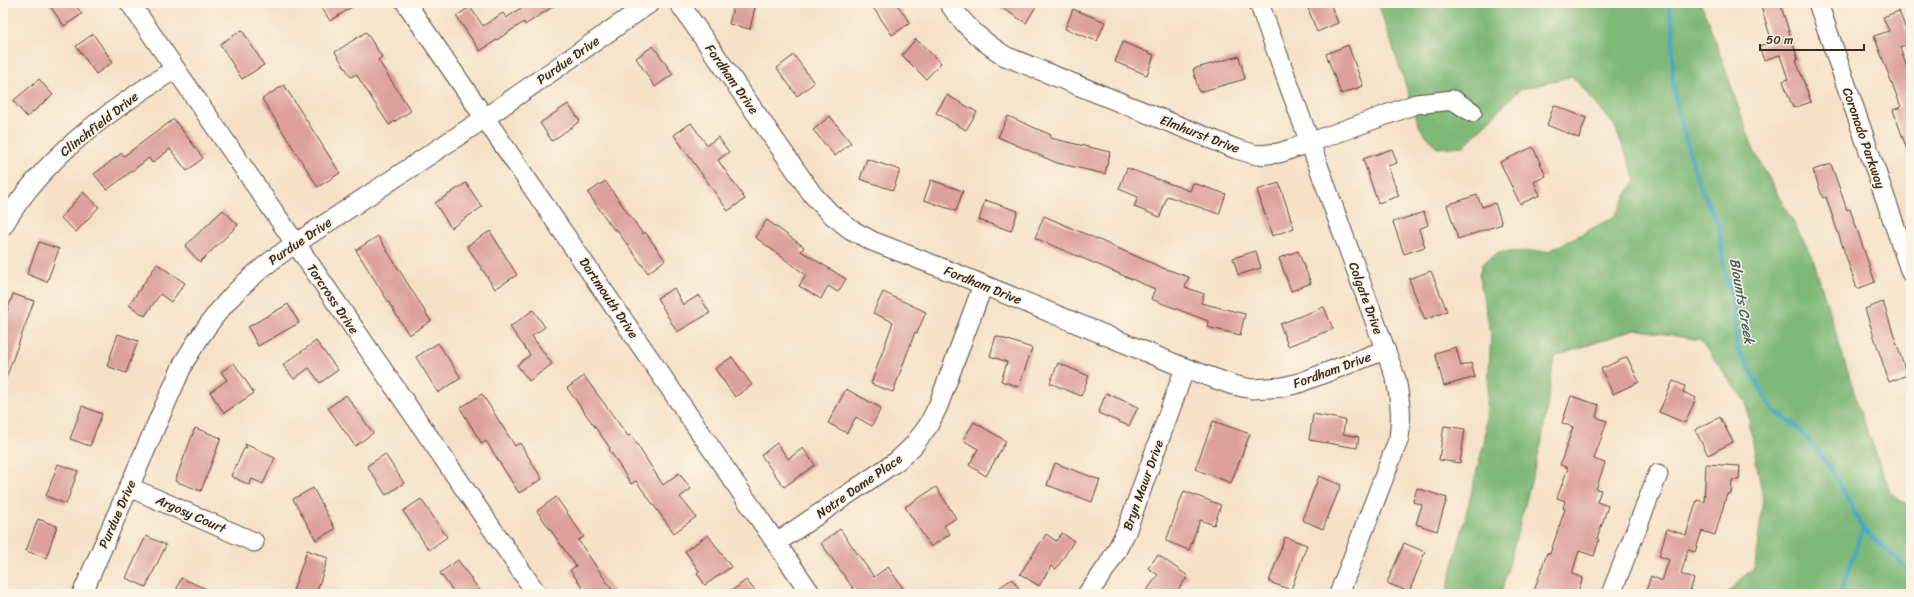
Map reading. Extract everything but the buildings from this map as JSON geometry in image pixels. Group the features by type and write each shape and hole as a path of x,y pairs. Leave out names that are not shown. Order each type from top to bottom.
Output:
{"street":[{"name":"Torcross Drive","path":"130,3 537,594"},
{"name":"Dartmouth Drive","path":"406,3 811,594"},
{"name":"Purdue Drive","path":"82,594 184,362 204,329 221,306 241,285 260,269 485,118 650,3"},
{"name":"Fordham Drive","path":"679,3 813,195 830,213 850,229 872,241 1185,368 1233,385 1252,389 1268,389 1299,383 1385,350"},
{"name":"Elmhurst Drive","path":"950,3 959,17 974,34 1005,56 1236,149 1257,155 1270,155 1310,143 1416,104 1453,100 1472,112"},
{"name":"Colgate Drive","path":"1259,3 1396,379 1400,401 1401,420 1399,438 1339,594"},
{"name":"Coronado Parkway","path":"1818,3 1911,273"},
{"name":"Clinchfield Drive","path":"3,226 28,189 74,140 104,117 175,69"},
{"name":"Notre Dame Place","path":"776,543 897,461 913,446 928,426 938,406 983,285"},
{"name":"Bryn Mawr Drive","path":"1087,594 1109,564 1126,532 1185,368"},
{"path":"1611,594 1658,474"},
{"name":"Argosy Court","path":"129,487 254,542"}],"green space":[{"path":"1378,3 1700,3 1705,12 1754,151 1812,256 1859,408 1890,492 1911,507 1911,594 1726,594 1755,566 1763,499 1746,403 1700,340 1635,329 1554,357 1542,441 1501,594 1446,594 1485,438 1491,334 1479,276 1482,264 1499,252 1549,251 1614,217 1636,179 1614,125 1572,76 1519,90 1464,146 1437,148 1420,128"}],"waterway":[{"name":"Blounts Creek","path":"1668,3 1673,27 1673,84 1678,112 1699,184 1719,226 1723,262 1734,307 1737,348 1773,410 1796,426 1817,450 1835,475 1863,529 1911,572"},
{"path":"1840,594 1863,529"}]}
